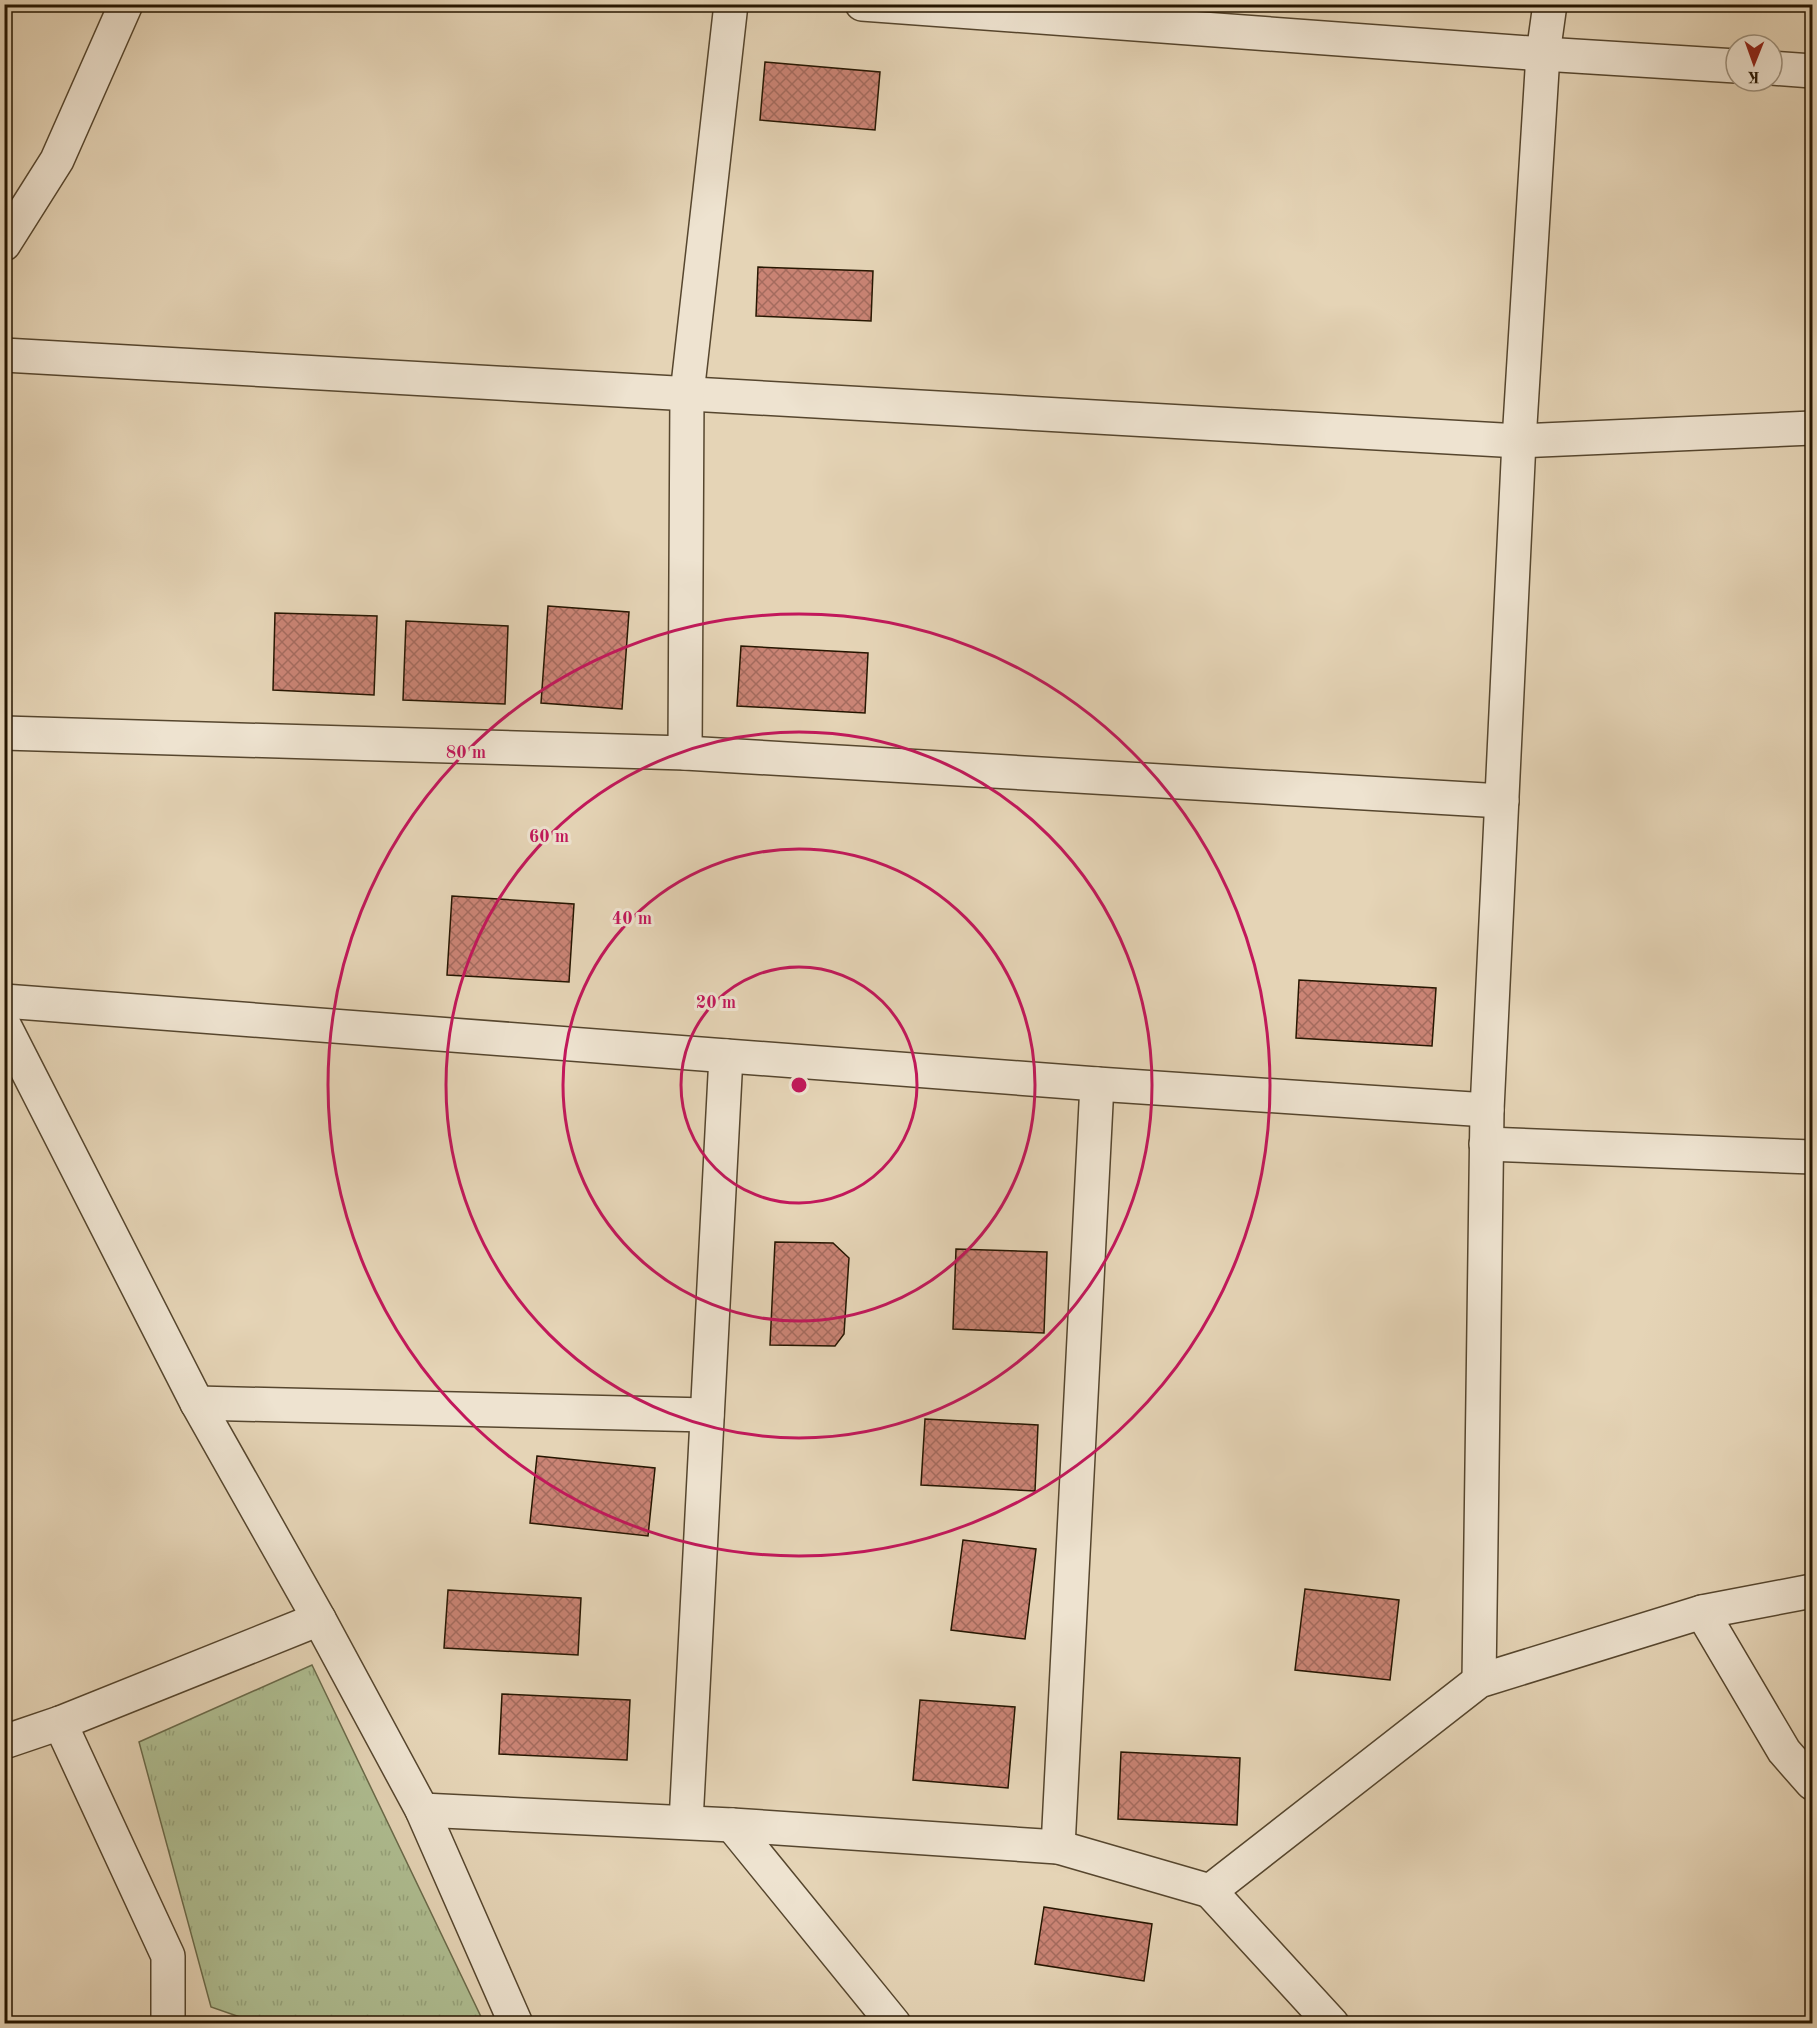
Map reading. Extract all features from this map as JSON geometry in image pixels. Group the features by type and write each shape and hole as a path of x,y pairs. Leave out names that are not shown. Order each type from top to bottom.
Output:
{"street":[{"path":"4,244 57,160 126,4"},
{"path":"685,753 687,394 731,4"},
{"path":"862,4 1724,65"},
{"path":"1479,1681 1487,1110 1519,441 1543,54 1550,4"},
{"path":"1784,69 1812,71"},
{"path":"4,355 1519,441 1812,428"},
{"path":"4,733 685,753 1502,801"},
{"path":"4,1001 1097,1084 1487,1110"},
{"path":"4,1025 197,1403 319,1619 422,1810 516,2024"},
{"path":"686,1822 726,1056"},
{"path":"1058,1847 1097,1084"},
{"path":"1486,1144 1812,1157"},
{"path":"197,1403 707,1415"},
{"path":"1210,1891 1479,1681 1702,1612 1812,1591"},
{"path":"1702,1612 1784,1751 1812,1783"},
{"path":"4,1742 60,1723 319,1619"},
{"path":"60,1723 168,1956 168,2024"},
{"path":"422,1810 686,1822 1058,1847 1210,1891 1332,2024"},
{"path":"732,1825 894,2024"}],"green space":[{"path":"312,1665 484,2023 257,2023 211,2007 139,1742"}],"building":[{"path":"765,62 880,72 875,130 760,120"},
{"path":"758,267 873,271 871,321 756,316"},
{"path":"548,606 629,612 622,709 541,703"},
{"path":"275,613 377,616 374,695 273,690"},
{"path":"406,621 508,626 505,704 403,700"},
{"path":"741,646 868,653 865,713 737,706"},
{"path":"452,896 574,904 569,982 447,975"},
{"path":"1299,980 1436,988 1432,1046 1296,1038"},
{"path":"775,1242 833,1243 849,1258 844,1334 835,1346 770,1345"},
{"path":"956,1249 1047,1252 1044,1333 953,1329"},
{"path":"925,1419 1038,1425 1035,1491 921,1485"},
{"path":"537,1456 655,1468 648,1536 530,1523"},
{"path":"963,1540 1036,1549 1025,1639 951,1630"},
{"path":"1305,1589 1399,1600 1390,1680 1295,1670"},
{"path":"448,1590 581,1598 578,1655 444,1648"},
{"path":"502,1694 630,1700 627,1760 499,1754"},
{"path":"920,1700 1015,1707 1008,1788 913,1780"},
{"path":"1121,1752 1240,1758 1237,1825 1118,1819"},
{"path":"1044,1907 1152,1924 1144,1981 1035,1964"}]}
